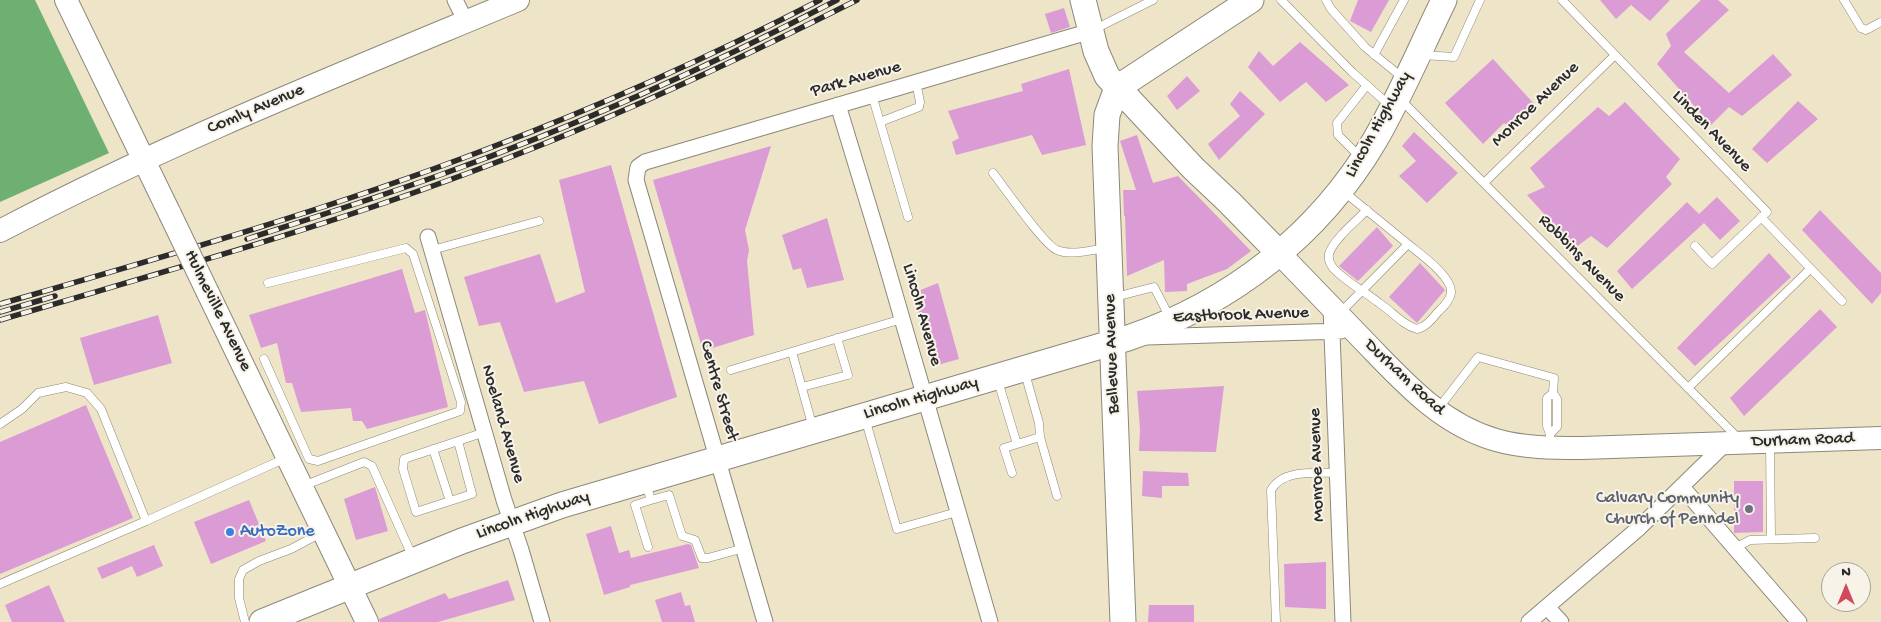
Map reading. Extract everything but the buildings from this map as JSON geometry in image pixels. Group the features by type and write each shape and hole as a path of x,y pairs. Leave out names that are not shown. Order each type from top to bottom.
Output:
{"main road":[{"name":"Durham Road","path":"1083,0 1100,64 1117,88 1280,254"},
{"path":"1117,88 1251,0"},
{"name":"Lincoln Highway","path":"262,622 512,522 647,490 718,458 1120,340 1172,321 1211,302 1280,254 1311,225 1341,189 1363,160 1398,95 1439,4"},
{"name":"Bellevue Avenue","path":"1117,88 1107,115 1105,130 1111,298 1120,340 1123,622"}],"street":[{"name":"Hulmeville Avenue","path":"66,0 208,293 282,424 288,457 367,622"},
{"path":"455,0 466,22"},
{"name":"Comly Avenue","path":"0,232 66,197 210,129 518,0"},
{"name":"Park Avenue","path":"636,170 645,162 1090,31"},
{"name":"Lincoln Avenue","path":"838,105 990,622"},
{"name":"Centre Street","path":"636,170 636,180 765,622"},
{"name":"Noeland Avenue","path":"430,244 484,432 542,622"},
{"name":"Durham Road","path":"1280,254 1334,318 1354,331 1403,381 1437,411 1462,426 1497,440 1518,445 1550,440 1734,443 1881,438"},
{"name":"Eastbrook Avenue","path":"1120,340 1334,318"},
{"name":"Monroe Avenue","path":"1334,318 1337,473 1343,622"},
{"path":"1529,622 1639,528 1682,487 1734,443"},
{"path":"1682,487 1799,622"},
{"path":"1548,607 1561,622"}],"lane":[{"path":"1090,31 1153,0"},
{"path":"1280,0 1367,85 1398,95"},
{"path":"1326,0 1331,9 1374,55 1398,95"},
{"path":"1374,55 1404,0"},
{"path":"1418,54 1454,57 1480,0"},
{"name":"Linden Avenue","path":"1562,0 1767,212 1761,217"},
{"path":"1844,0 1861,28 1866,30 1881,22"},
{"name":"Monroe Avenue","path":"1484,183 1615,55"},
{"path":"880,122 918,107 920,102 916,82"},
{"path":"1363,160 1338,135 1336,123 1367,85"},
{"path":"872,95 908,217"},
{"name":"Robbins Avenue","path":"1398,95 1688,388 1734,443"},
{"path":"993,173 1040,234 1056,250 1066,252 1109,248"},
{"path":"1341,189 1367,210 1408,244 1446,277 1450,285 1450,296 1439,311 1421,328 1410,327 1333,268 1329,259 1333,245 1367,210"},
{"path":"1695,246 1712,264 1761,217 1842,302"},
{"path":"430,244 539,221"},
{"path":"1334,318 1408,244"},
{"path":"264,359 282,424 309,459 318,461 460,411 461,402 412,254 406,248 268,283"},
{"path":"1688,388 1810,269"},
{"path":"1111,298 1154,287 1172,321"},
{"path":"731,370 902,319"},
{"path":"802,387 848,375 837,338"},
{"path":"792,352 813,430"},
{"path":"1437,411 1478,357 1554,378 1553,393 1547,398 1547,426 1550,440"},
{"path":"1024,368 1039,423 1040,437 1057,496"},
{"path":"997,376 1017,444"},
{"path":"0,424 22,409 38,393 66,387 87,393 101,409 146,521"},
{"path":"864,415 897,529 957,512"},
{"path":"458,441 472,494 416,512 402,468 404,459 484,432"},
{"path":"1012,474 1004,448 1040,437"},
{"path":"1770,441 1771,540"},
{"path":"433,449 450,501"},
{"path":"0,584 288,457"},
{"path":"301,487 364,462 372,466 414,560"},
{"path":"1276,622 1270,490 1275,483 1286,476 1304,473 1337,473"},
{"path":"648,547 635,505 647,490 669,495 682,536 695,540 702,558 744,548"},
{"path":"245,622 239,598 239,579 243,570 259,561 291,549 323,532"},
{"path":"1735,548 1750,540 1815,538"}],"green space":[{"path":"0,0 35,0 109,153 0,202"}],"railway":[{"path":"0,304 245,232 367,192 487,149 614,98 738,41 820,0"},
{"path":"247,239 416,183 592,116 740,49 837,0"},
{"path":"0,320 309,228 492,164 585,127 677,87 857,0"},
{"path":"0,312 55,296"}],"place":[{"name":"Calvary Community Church of Penndel","path":"1749,509"},
{"name":"AutoZone","path":"230,532"}]}
